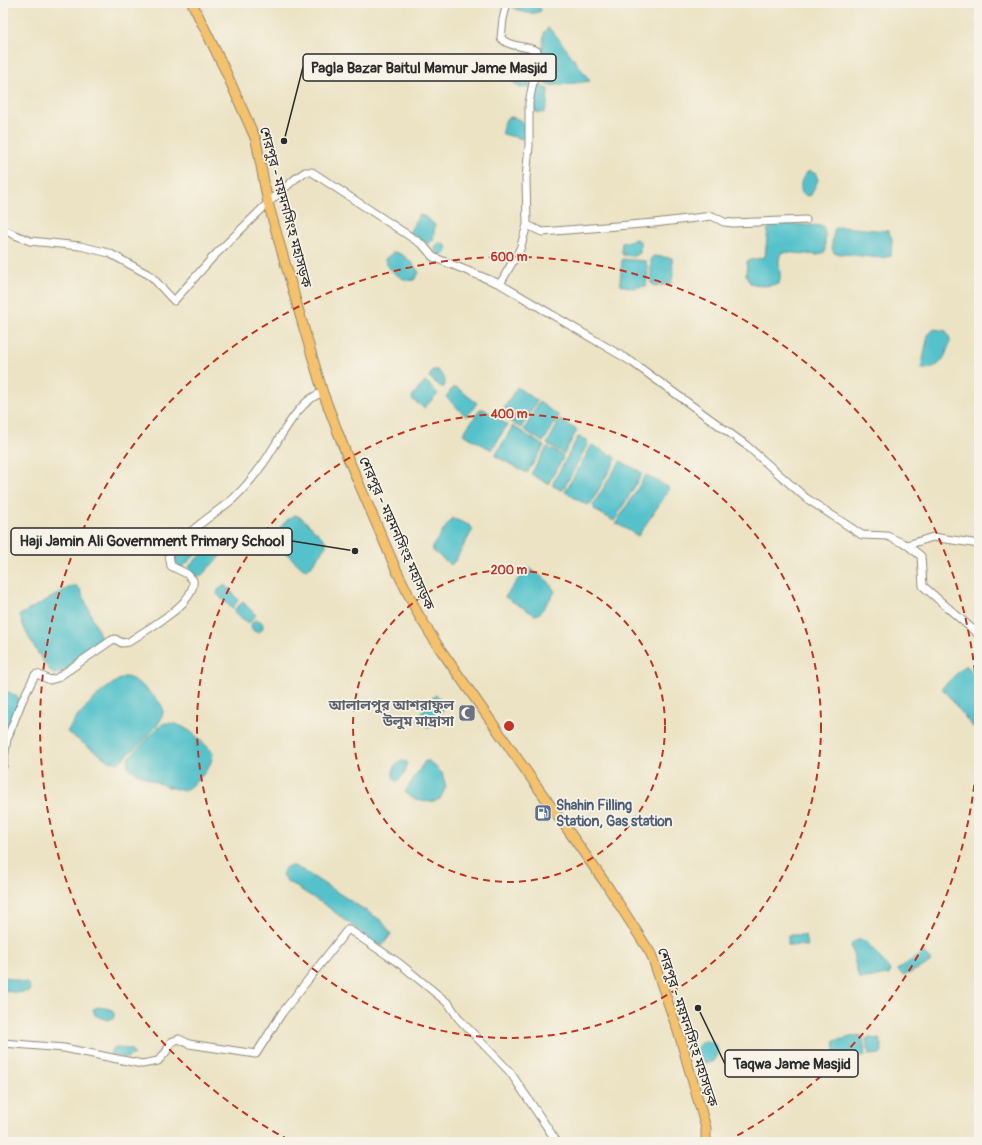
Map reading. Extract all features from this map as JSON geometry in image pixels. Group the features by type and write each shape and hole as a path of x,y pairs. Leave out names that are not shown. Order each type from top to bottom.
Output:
{"main road":[{"name":"শেরপুর - ময়মনসিংহ মহাসড়ক","path":"192,3 225,70 256,140 268,203 323,393 347,456 395,567 418,614 458,675 608,887 651,954 680,1037 700,1105 706,1128 706,1142"}],"street":[{"path":"500,284 520,249 527,225 526,178 529,146 529,103 538,58 537,51 531,48 505,43 501,38 503,19 507,3"},
{"path":"3,230 30,240 80,246 109,253 151,276 174,301 213,257 268,203 295,178 305,172 312,172 423,245 433,257 500,284 632,362 746,445 806,498 862,535 887,536 907,546 921,556 923,586 979,635"},
{"path":"527,225 542,232 654,223 712,216 724,222 733,223 806,220"},
{"path":"3,766 7,739 22,701 35,675 37,674 50,680 57,678 112,640 115,639 122,643 129,642 182,605 192,594 193,580 187,574 171,566 169,555 196,529 235,497 265,461 286,429 310,398 323,393"},
{"path":"907,546 933,537 979,544"},
{"path":"3,1043 64,1048 142,1064 158,1061 166,1052 171,1042 179,1039 189,1044 256,1054 282,1013 348,929 399,963 449,1004 459,1019 510,1072 557,1142"}],"water":[{"path":"510,3 536,3 540,7 541,11 529,13 519,11"},
{"path":"548,28 555,34 590,81 561,85 547,85 543,82 540,75 544,32"},
{"path":"525,52 534,56 529,87 520,88 512,81 520,55"},
{"path":"538,86 548,89 547,106 544,113 536,112 532,106 536,87"},
{"path":"511,117 518,119 523,123 526,135 523,139 503,134 502,132 505,122 507,118"},
{"path":"810,171 816,174 818,180 811,195 807,196 802,193 801,183 803,177"},
{"path":"419,215 424,216 435,225 433,240 429,244 409,233"},
{"path":"784,224 823,226 825,234 825,252 818,255 782,252 779,259 779,284 764,286 750,283 746,275 747,261 765,257 768,229 771,225"},
{"path":"841,227 888,231 892,238 891,256 881,258 834,253 832,245 835,228"},
{"path":"636,239 640,241 640,253 634,256 623,255 621,251 622,243"},
{"path":"441,243 445,245 447,249 445,253 441,255 437,253 435,249 437,245"},
{"path":"394,252 405,257 415,266 419,273 414,280 405,279 396,274 386,263 385,259"},
{"path":"653,256 672,258 673,274 671,284 655,286 651,283 651,258"},
{"path":"622,259 646,261 648,273 646,286 632,288 621,285"},
{"path":"934,329 946,331 950,342 944,357 936,366 921,369 928,335"},
{"path":"433,370 437,370 442,375 445,382 444,387 441,387 429,377"},
{"path":"425,382 429,384 438,394 424,408 412,399 413,395"},
{"path":"456,387 477,403 467,417 446,397 452,389"},
{"path":"517,387 537,401 521,428 500,415"},
{"path":"539,402 559,416 543,442 524,430"},
{"path":"480,409 484,409 507,425 492,450 463,434"},
{"path":"560,420 577,430 564,454 547,444"},
{"path":"513,426 544,446 527,473 495,456"},
{"path":"578,437 587,440 588,443 563,490 561,490 553,486 553,483"},
{"path":"592,445 615,457 616,459 591,503 587,505 565,492"},
{"path":"547,447 562,455 563,458 548,484 531,474"},
{"path":"620,461 641,472 642,474 614,521 595,510 593,505"},
{"path":"646,475 668,487 669,490 638,536 616,523"},
{"path":"296,515 303,519 326,541 326,546 309,569 303,569 272,540 282,525"},
{"path":"452,518 469,525 473,529 455,561 451,565 433,551 432,547"},
{"path":"199,532 207,543 183,567 179,567 175,563 174,556"},
{"path":"209,545 211,545 221,555 200,577 195,577 188,568"},
{"path":"529,568 549,582 555,592 539,614 535,615 505,597 525,570"},
{"path":"225,585 238,600 232,609 217,594 218,590"},
{"path":"72,586 77,586 80,589 101,638 100,645 61,673 53,674 44,663 34,646 24,628 20,615"},
{"path":"243,602 256,615 249,623 235,614 235,609"},
{"path":"255,620 259,620 263,626 259,632 255,632 251,628 251,624"},
{"path":"964,666 967,666 979,679 979,729 973,727 942,688"},
{"path":"124,677 134,680 141,685 158,700 163,709 159,723 138,746 118,763 109,761 67,732 92,700"},
{"path":"3,689 20,698 5,738 3,737"},
{"path":"436,695 444,702 445,706 432,726 428,727 419,722 418,719 430,700"},
{"path":"165,723 172,723 186,728 213,753 207,770 193,784 183,791 154,781 127,766 129,757 161,725"},
{"path":"400,761 407,762 406,768 403,776 396,781 393,777 394,770 396,764"},
{"path":"425,761 429,761 442,773 446,787 440,799 431,802 417,800 405,792"},
{"path":"288,866 294,866 304,871 382,921 391,934 382,946 377,945 328,907 287,881 282,875 285,868"},
{"path":"788,935 805,935 807,946 788,945"},
{"path":"860,939 866,941 889,969 889,975 859,979 851,946 852,943"},
{"path":"924,952 930,959 930,963 904,976 898,971 898,969"},
{"path":"6,977 29,984 29,991 16,993 3,989 3,978"},
{"path":"98,1007 111,1009 114,1013 114,1018 107,1020 95,1015 93,1009"},
{"path":"859,1035 863,1037 865,1056 836,1059 834,1041"},
{"path":"869,1038 880,1039 881,1054 869,1055 866,1040"},
{"path":"707,1041 715,1044 718,1052 715,1060 707,1063 699,1060 696,1052 699,1044"},
{"path":"112,1049 131,1049 134,1054 127,1058 110,1055"}],"place":[{"name":"Pagla Bazar Baitul Mamur Jame Masjid","path":"284,141"},
{"name":"Haji Jamin Ali Government Primary School","path":"355,551"},
{"name":"আলালপুর আশরাফুল উলুম মাদ্রাসা","path":"467,713"},
{"name":"Shahin Filling Station, Gas station","path":"543,813"},
{"name":"Taqwa Jame Masjid","path":"698,1008"}]}
